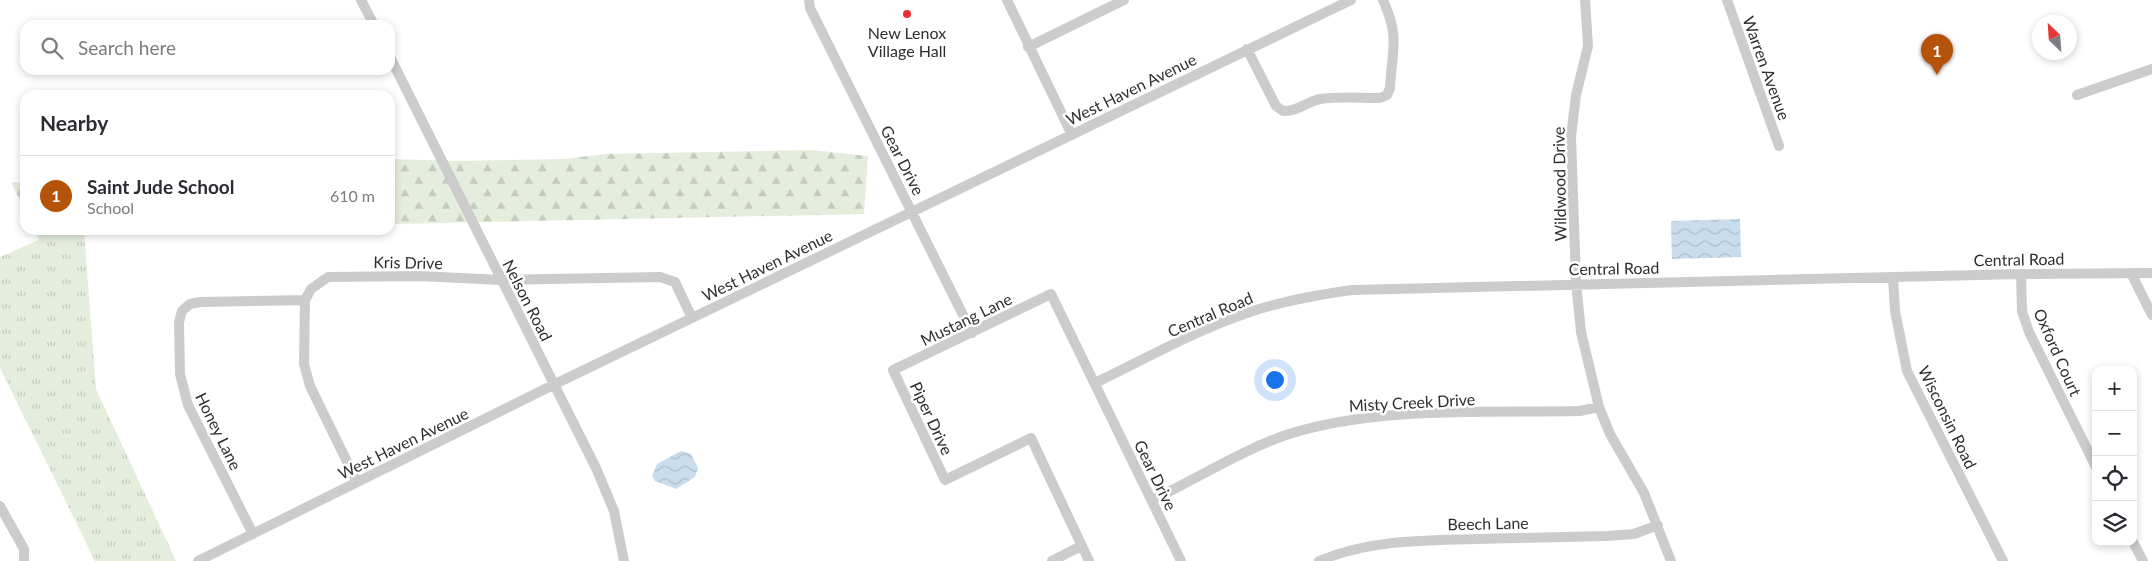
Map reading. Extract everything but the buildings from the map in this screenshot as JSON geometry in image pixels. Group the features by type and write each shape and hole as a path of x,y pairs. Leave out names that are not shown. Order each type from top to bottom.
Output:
{"street":[{"path":"361,0 371,20"},
{"name":"Gear Drive","path":"809,0 810,8 972,333"},
{"path":"1028,47 1124,0"},
{"name":"West Haven Avenue","path":"198,561 553,385 1350,0"},
{"path":"1247,49 1276,106 1283,111 1296,110 1317,100 1380,98 1387,95 1390,88 1395,44 1394,30 1383,0"},
{"name":"Wildwood Drive","path":"1585,0 1588,46 1576,95 1571,137 1576,284 1581,332 1599,407 1610,434 1644,493 1672,561"},
{"name":"Warren Avenue","path":"1727,0 1779,146"},
{"path":"1006,2 1072,135"},
{"name":"Nelson Road","path":"395,67 500,280 596,468 614,511 624,561"},
{"path":"2077,95 2152,69"},
{"path":"2131,273 2152,315"},
{"name":"Central Road","path":"1095,383 1214,326 1247,313 1312,296 1352,290 2021,274 2152,273"},
{"name":"Oxford Court","path":"2021,274 2022,311 2029,332 2092,459"},
{"name":"Kris Drive","path":"305,300 311,289 328,277 420,276 500,280 660,277 675,282 692,318"},
{"name":"Wisconsin Road","path":"1893,277 1895,311 1907,371 2003,561"},
{"name":"Gear Drive","path":"1051,294 1181,561"},
{"name":"Mustang Lane","path":"892,370 1051,294"},
{"path":"305,300 306,375 357,482"},
{"name":"Honey Lane","path":"253,534 188,405 180,374 179,322 182,311 190,304 200,302 305,300"},
{"name":"Piper Drive","path":"892,370 945,480 1031,438 1081,546"},
{"name":"Misty Creek Drive","path":"1152,500 1270,442 1302,431 1343,421 1432,414 1580,411 1599,407"},
{"path":"0,506 24,549 25,560"},
{"name":"Beech Lane","path":"1319,561 1344,551 1383,543 1421,540 1607,536 1634,534 1658,525"},
{"path":"1052,561 1081,546 1089,561"},
{"path":"2135,546 2142,561"}],"green space":[{"path":"811,150 868,156 864,214 395,224 395,159 458,161 565,159 605,154"},
{"path":"11,182 20,182 20,201"},
{"path":"36,235 84,235 96,389 176,561 95,561 0,368 0,257 39,240"}],"water":[{"path":"1740,219 1741,257 1672,259 1671,221"},
{"path":"681,451 691,454 698,468 695,477 676,489 655,481 652,476 657,464"}],"place":[{"name":"New Lenox Village Hall","path":"907,14"},
{"name":"Saint Jude School","path":"1937,75"}]}
